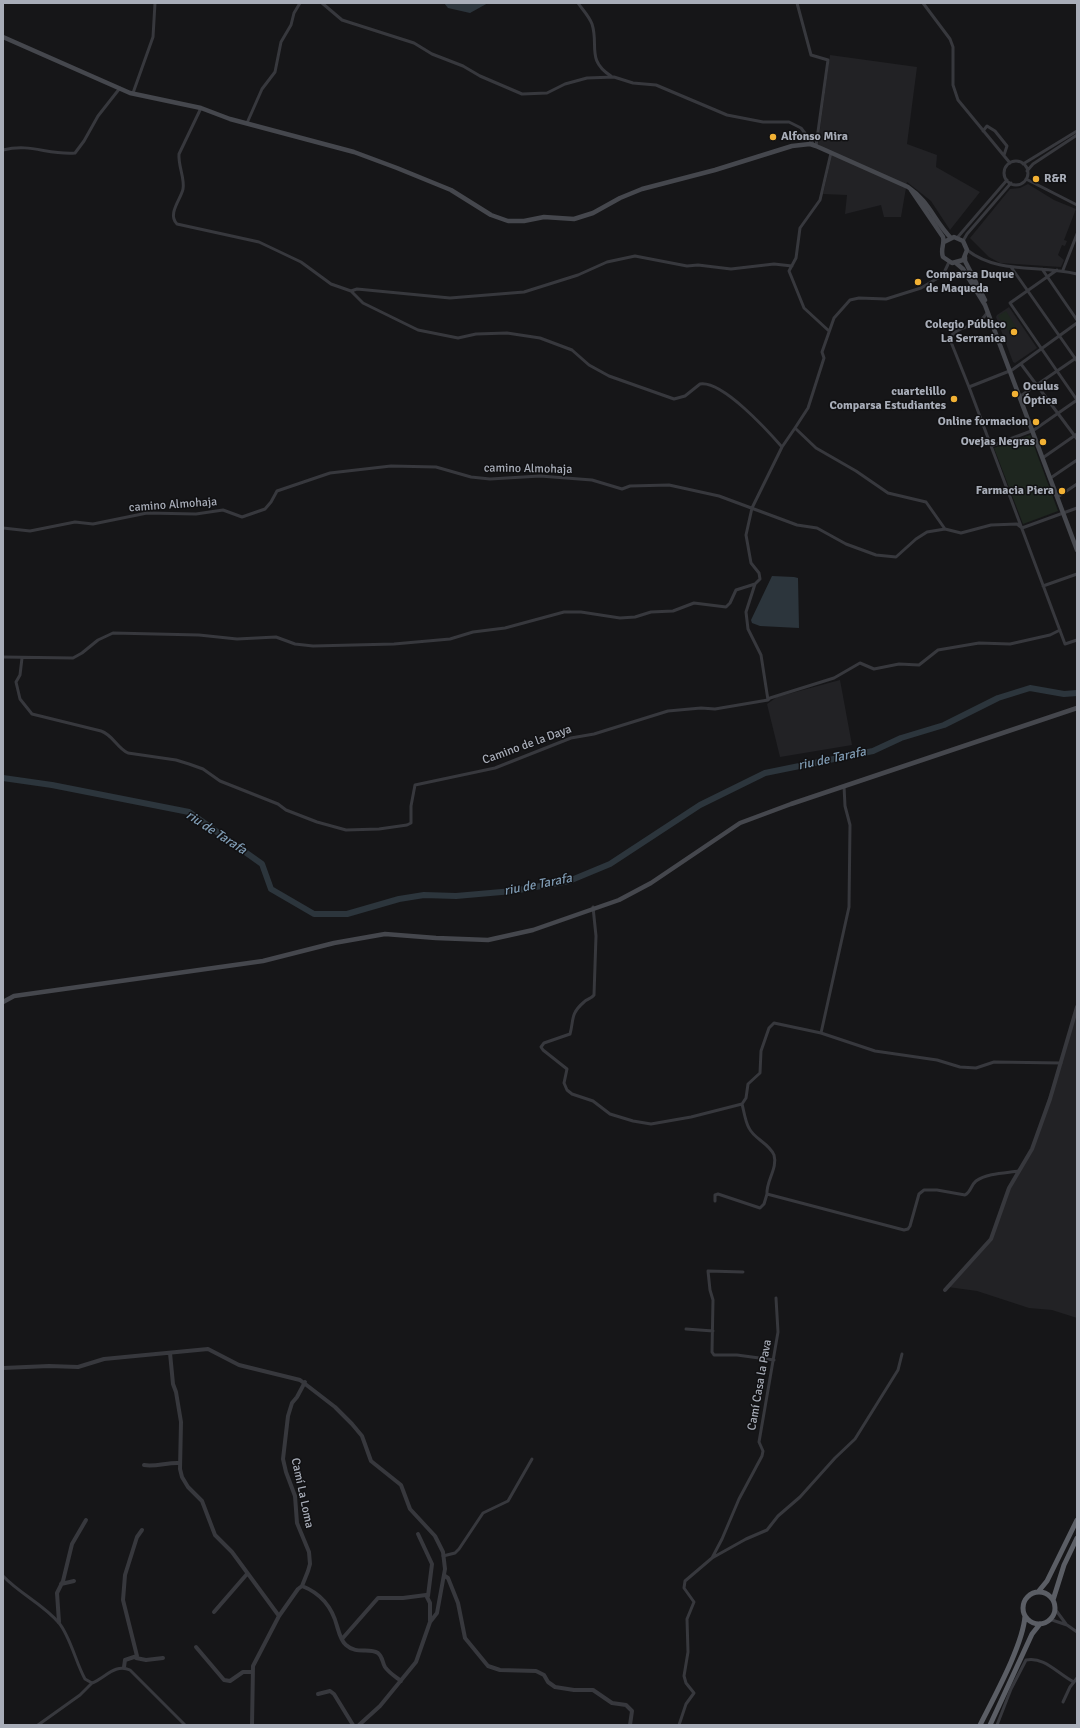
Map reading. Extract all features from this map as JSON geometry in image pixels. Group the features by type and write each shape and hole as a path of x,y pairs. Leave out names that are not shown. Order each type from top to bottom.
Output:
{"highway":[{"path":"1038,1592 1047,1581 1077,1520"},
{"path":"990,1725 1032,1634 1040,1624 1049,1619 1055,1609 1053,1600 1064,1565 1077,1538"},
{"path":"980,1725 1001,1681 1024,1625 1024,1602 1031,1594 1038,1592 1045,1593 1053,1600"},
{"path":"1025,1616 1031,1622 1040,1624"}],"main road":[{"path":"3,37 133,93 201,108 247,124 354,152 452,190 491,215 508,221 524,221 544,217 574,219 593,213 620,198 642,189 716,170 792,146 815,146 908,187 930,208 946,233 954,238 964,241 966,254 965,262 986,304 1020,397 1052,477 1064,513 1077,543"},
{"path":"908,187 943,237 944,242 942,253 949,262 956,263 963,269 988,312 1011,371"},
{"path":"944,242 954,238"},
{"path":"956,263 966,254"},
{"path":"1033,430 1077,550"},
{"path":"3,1002 14,996 263,961 334,943 385,934 488,940 533,930 593,907 618,900 651,883 740,823 844,786 1077,708"}],"street":[{"path":"133,93 153,37 155,3"},
{"path":"247,124 262,89 275,72 280,42 291,26 294,13 300,3"},
{"path":"322,3 342,20 414,43 432,54 463,66 480,76 522,94 547,93 565,84 587,78 611,76"},
{"path":"578,3 592,24 597,61 604,71 611,76 633,83 656,85 726,115 763,122 789,122 801,128 815,146"},
{"path":"797,3 811,55 828,60 815,146"},
{"path":"923,3 950,39 953,47 953,85 958,100 1010,163"},
{"path":"3,150 27,146 51,152 75,153 84,141 98,116 120,88"},
{"path":"201,108 179,154 183,186 175,210 176,223 185,227 259,242 306,264 336,287 351,291 360,301 370,308 411,328 458,338 482,334 514,333 546,340 572,350 589,365 609,376 671,399 682,398 700,384 709,385 745,409 762,423 782,447"},
{"path":"983,131 987,126 995,131 1008,146 1004,155"},
{"path":"1023,164 1077,131"},
{"path":"1027,171 1023,164 1017,161 1010,163 1004,170 1007,180 1011,183 1019,184 1026,179 1027,171 1033,164 1077,135"},
{"path":"829,331 804,308 789,271 796,258 800,228 820,200 831,153"},
{"path":"1026,179 1077,205"},
{"path":"954,238 1007,180"},
{"path":"964,241 967,234 1011,183"},
{"path":"1063,270 1077,234"},
{"path":"966,254 972,254 989,262 1011,267 1063,270 1077,274"},
{"path":"351,291 356,289 450,298 524,292 578,275 607,262 635,256 687,266 698,265 731,269 774,264 792,266"},
{"path":"768,700 761,655 748,629 746,612 755,584 760,579 759,573 751,563 746,535 752,508 782,447 808,408 824,358 822,352 834,318 850,300 859,298 886,299 921,288 943,275 949,262"},
{"path":"1011,267 1017,273 1076,359 1020,397"},
{"path":"1017,273 1018,269 1021,268"},
{"path":"1042,269 1077,320"},
{"path":"991,446 1033,430 1077,400 1010,303 1057,270"},
{"path":"988,312 978,323 956,331 952,335 951,342 1065,644 1077,640"},
{"path":"968,387 1011,371 1077,323"},
{"path":"1021,364 1076,436 1044,457"},
{"path":"796,428 816,448 870,480 888,493 926,502 945,529"},
{"path":"1052,477 1077,460"},
{"name":"camino Almohaja","path":"3,528 30,531 75,522 93,524 148,513 196,514 223,510 242,517 265,509 272,502 277,491 330,473 391,466 436,467 490,479 540,476 592,480 622,489 630,486 669,485 719,496 797,525 817,528 846,544 876,555 896,557 927,532 945,529 961,533 991,525 1017,524 1022,528"},
{"path":"1059,496 1077,484"},
{"path":"1022,528 1077,508"},
{"path":"1044,586 1077,574"},
{"path":"3,657 73,658 82,654 98,640 113,633 199,635 237,640 276,638 295,644 313,646 394,644 450,639 473,632 519,626 564,612 581,612 620,618 635,617 651,612 673,611 694,603 726,606 730,603 736,590 755,584"},
{"name":"Camino de la Daya","path":"22,658 20,675 16,682 20,699 32,714 101,730 107,733 122,750 128,753 176,760 189,764 203,770 220,781 278,804 286,810 317,822 346,830 379,829 407,825 411,823 411,806 415,785 495,768 571,738 594,734 668,712 700,708 715,709 768,700 770,698 834,678 860,663 874,669 899,664 919,664 938,650 979,643 1010,644 1050,635 1060,630"},
{"path":"821,1033 849,907 850,825 845,806 844,786"},
{"path":"593,907 596,936 594,995 583,1003 576,1012 571,1021 570,1034 542,1045 542,1050 567,1070 564,1083 567,1090 572,1094 593,1101 610,1114 633,1121 651,1124 692,1117 742,1104 746,1098 748,1084 760,1073 760,1052 771,1026 779,1023 821,1033 875,1051 937,1060 960,1067 976,1068 994,1062 1061,1063"},
{"path":"945,1290 991,1239 1009,1188 1032,1149 1050,1099 1077,1006"},
{"path":"715,1201 715,1195 718,1194 760,1208 764,1204 767,1194 767,1188 775,1160 774,1154 749,1128 742,1104"},
{"path":"767,1194 904,1230 908,1229 910,1226 919,1194 924,1190 937,1190 965,1196 970,1192 974,1184 982,1178 1019,1171"},
{"path":"743,1272 708,1271 710,1290 713,1300 714,1355 737,1355 774,1360"},
{"name":"Camí Casa la Pava","path":"712,1558 722,1540 739,1499 762,1456 763,1451 759,1442 778,1332 776,1298"},
{"path":"686,1329 713,1331"},
{"path":"3,1368 49,1366 78,1367 104,1359 208,1349 244,1367 294,1378 305,1382 316,1393 335,1407 360,1433 369,1458 373,1463 401,1485 410,1509 435,1536 443,1552 445,1576 437,1612 430,1622 416,1662 380,1706 359,1725"},
{"path":"170,1353 173,1384 176,1392 181,1422 180,1463 182,1477 188,1487 202,1501 214,1535 232,1552 278,1616"},
{"path":"679,1725 686,1704 694,1693 686,1683 684,1676 688,1652 687,1619 694,1602 683,1587 685,1581 712,1558 746,1538 768,1530 778,1516 800,1497 835,1458 855,1439 898,1370 902,1354"},
{"name":"Camí La Loma","path":"252,1725 252,1672 256,1658 278,1616 298,1588 302,1586 310,1564 309,1552 297,1523 295,1496 283,1459 288,1416 292,1403 305,1382"},
{"path":"443,1556 456,1553 483,1513 508,1501 532,1459"},
{"path":"144,1465 152,1466 166,1463 180,1463"},
{"path":"59,1622 56,1599 69,1551 75,1537 86,1520"},
{"path":"136,1658 123,1600 126,1575 137,1537 142,1530"},
{"path":"418,1534 432,1564 428,1596 430,1603 430,1622"},
{"path":"214,1612 247,1574"},
{"path":"3,1576 12,1585 31,1598 59,1622 63,1627 82,1675 85,1679 92,1683"},
{"path":"445,1576 448,1578 458,1603 465,1638 488,1666 500,1670 536,1671 544,1675 548,1682 555,1687 574,1690 593,1690 612,1703 629,1706 632,1711 630,1725"},
{"path":"61,1584 74,1581"},
{"path":"302,1586 316,1591 323,1599 336,1622 346,1646 360,1652 371,1650 378,1654 386,1668 401,1681"},
{"path":"342,1639 378,1598 403,1598 422,1594 428,1596"},
{"path":"1055,1609 1067,1625"},
{"path":"1049,1619 1067,1625 1077,1632"},
{"path":"196,1647 224,1680 230,1681 243,1672 252,1672"},
{"path":"124,1667 125,1660 136,1658 150,1660 163,1658"},
{"path":"997,1725 1011,1689 1026,1660 1033,1659 1040,1661 1074,1682"},
{"path":"38,1725 80,1695 92,1683 117,1668 124,1667 130,1670 184,1725"},
{"path":"1063,1702 1077,1678"},
{"path":"318,1694 330,1691 334,1694 353,1725"}],"shaded area":[{"path":"444,3 488,3 470,13 448,8"},
{"path":"830,55 917,67 907,144 937,155 936,167 980,192 950,230 931,201 907,182 901,217 884,217 881,205 845,214 847,195 823,194 832,155 818,144"},
{"path":"1028,184 1054,200 1076,209 1064,240 1067,241 1065,246 1062,245 1058,255 1064,260 1061,267 1000,263 989,257 970,238 1010,189 1020,188"},
{"name":"Colegio Público La Serranica","path":"1009,307 1037,348 1015,363 1013,362 996,317"},
{"path":"1006,311 1016,327 1009,332 998,316"},
{"path":"1030,435 1058,511 1023,524 994,448"},
{"path":"772,576 798,578 799,628 760,626 752,623 751,620"},
{"path":"840,680 852,745 780,757 767,704 777,697"},
{"path":"1077,1007 1077,1318 1052,1310 1029,1308 977,1291 948,1287 991,1239 1009,1188 1032,1149"}],"waterway":[{"name":"riu de Tarafa","path":"3,778 52,785 189,812 262,864 271,889 314,914 347,914 399,899 424,895 456,896 513,891 569,881 610,864 700,805 765,773 873,751 901,738 944,725 998,698 1030,688 1064,694 1077,693"}],"place":[{"name":"Alfonso Mira","path":"773,137"},
{"name":"R&R","path":"1036,179"},
{"name":"Comparsa Duque de Maqueda","path":"918,282"},
{"name":"Colegio Público La Serranica","path":"1014,332"},
{"name":"Oculus Óptica","path":"1015,394"},
{"name":"cuartelillo Comparsa Estudiantes","path":"954,399"},
{"name":"Online formacion","path":"1036,422"},
{"name":"Ovejas Negras","path":"1043,442"},
{"name":"Farmacia Piera","path":"1062,491"}]}
